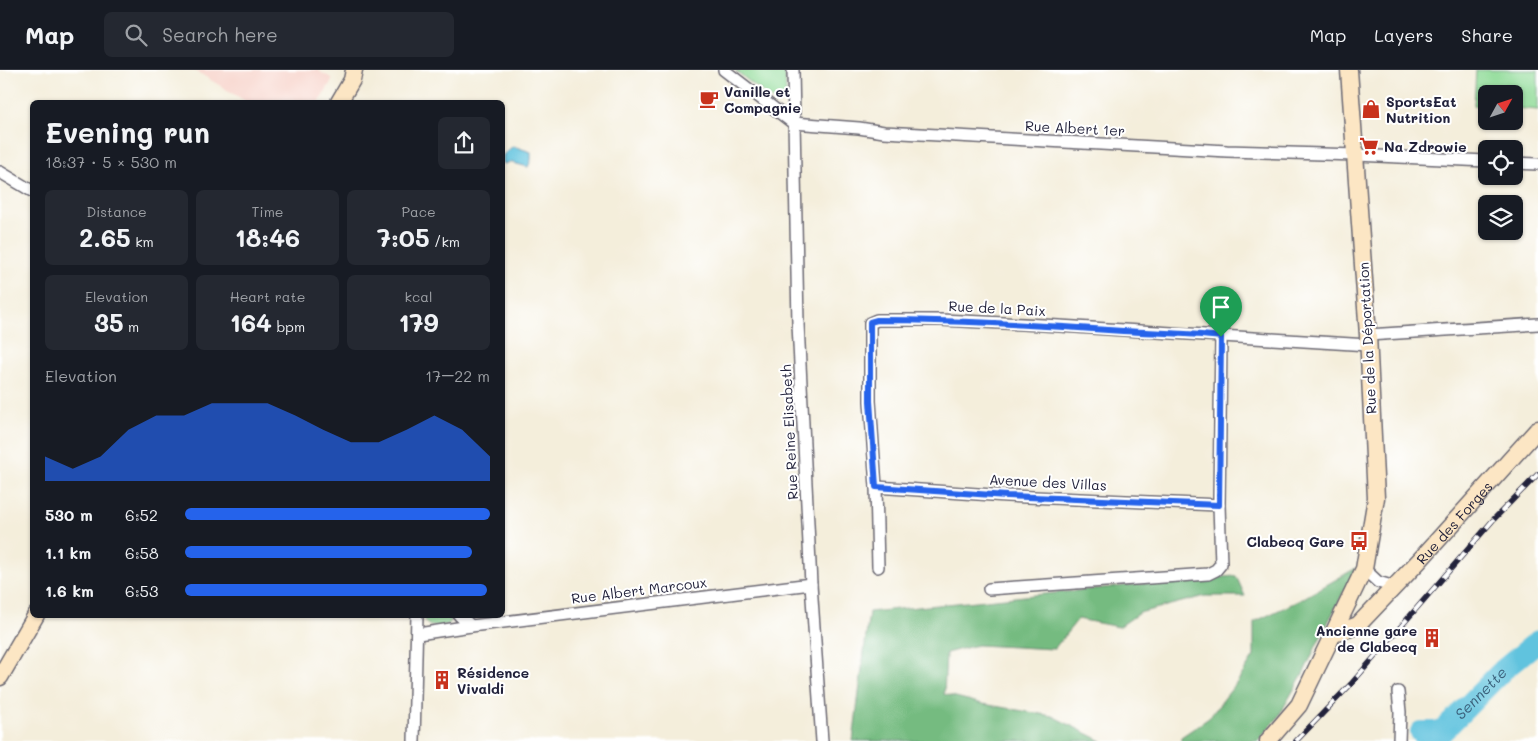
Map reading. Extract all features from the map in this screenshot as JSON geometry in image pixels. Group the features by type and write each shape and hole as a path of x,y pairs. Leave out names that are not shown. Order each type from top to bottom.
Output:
{"main road":[{"path":"340,100 352,80 354,70"},
{"name":"Rue de la Déportation","path":"1268,741 1300,705 1364,569 1376,498 1368,340 1350,70"},
{"name":"Rue des Forges","path":"1334,634 1358,625 1538,429"},
{"path":"0,677 34,618"}],"street":[{"path":"724,70 793,124"},
{"name":"Rue Reine Elisabeth","path":"793,70 798,324 821,740"},
{"name":"Rue Albert 1er","path":"793,124 859,128 884,132 1207,150 1478,161"},
{"path":"1523,163 1538,164"},
{"path":"0,172 30,190"},
{"name":"Rue de la Paix","path":"878,567 876,487 870,401 870,322 877,320 947,320 1189,333 1221,337 1368,340"},
{"path":"1368,340 1538,324"},
{"path":"989,589 1208,574 1216,570 1221,564 1219,505 1221,337"},
{"name":"Avenue des Villas","path":"876,487 1007,496 1219,505"},
{"path":"1364,569 1378,582 1394,587"},
{"name":"Rue Albert Marcoux","path":"418,634 811,584"},
{"path":"414,741 417,618"},
{"path":"462,618 471,626"},
{"path":"1398,692 1400,712 1399,741"}],"shaded area":[{"path":"194,70 317,70 333,79 320,100 244,100"}],"green space":[{"path":"735,70 785,70 786,96 780,101 775,102"},
{"path":"1476,70 1538,70 1538,110 1523,109 1523,85 1478,85 1478,106 1474,106"},
{"path":"1356,568 1305,670 1277,719 1258,741 1181,741 1181,737 1209,718 1238,681 1254,656 1254,622 1300,600"},
{"path":"1236,576 1245,596 1205,596 1139,613 1119,627 1078,619 1054,649 977,645 946,653 944,694 983,704 1052,716 1102,741 853,741 869,612"},
{"path":"425,618 451,618 449,624 440,626 429,625"}],"water":[{"path":"513,146 531,152 531,160 528,167 510,162 505,164 505,153"}],"waterway":[{"name":"Sennette","path":"1421,732 1442,732 1503,670 1538,641"}],"railway":[{"path":"1296,741 1351,684 1494,519 1538,474"}],"place":[{"name":"Vanille et Compagnie","path":"709,99"},
{"name":"SportsEat Nutrition","path":"1371,109"},
{"name":"Na Zdrowie","path":"1369,146"},
{"name":"Clabecq Gare","path":"1359,541"},
{"name":"Ancienne gare de Clabecq","path":"1432,638"},
{"name":"Résidence Vivaldi","path":"442,680"}],"route":[{"path":"877,320 947,320 1102,328 1122,331 1189,333 1221,337 1219,505 1007,496 876,487 870,401 870,322 877,320"}]}
